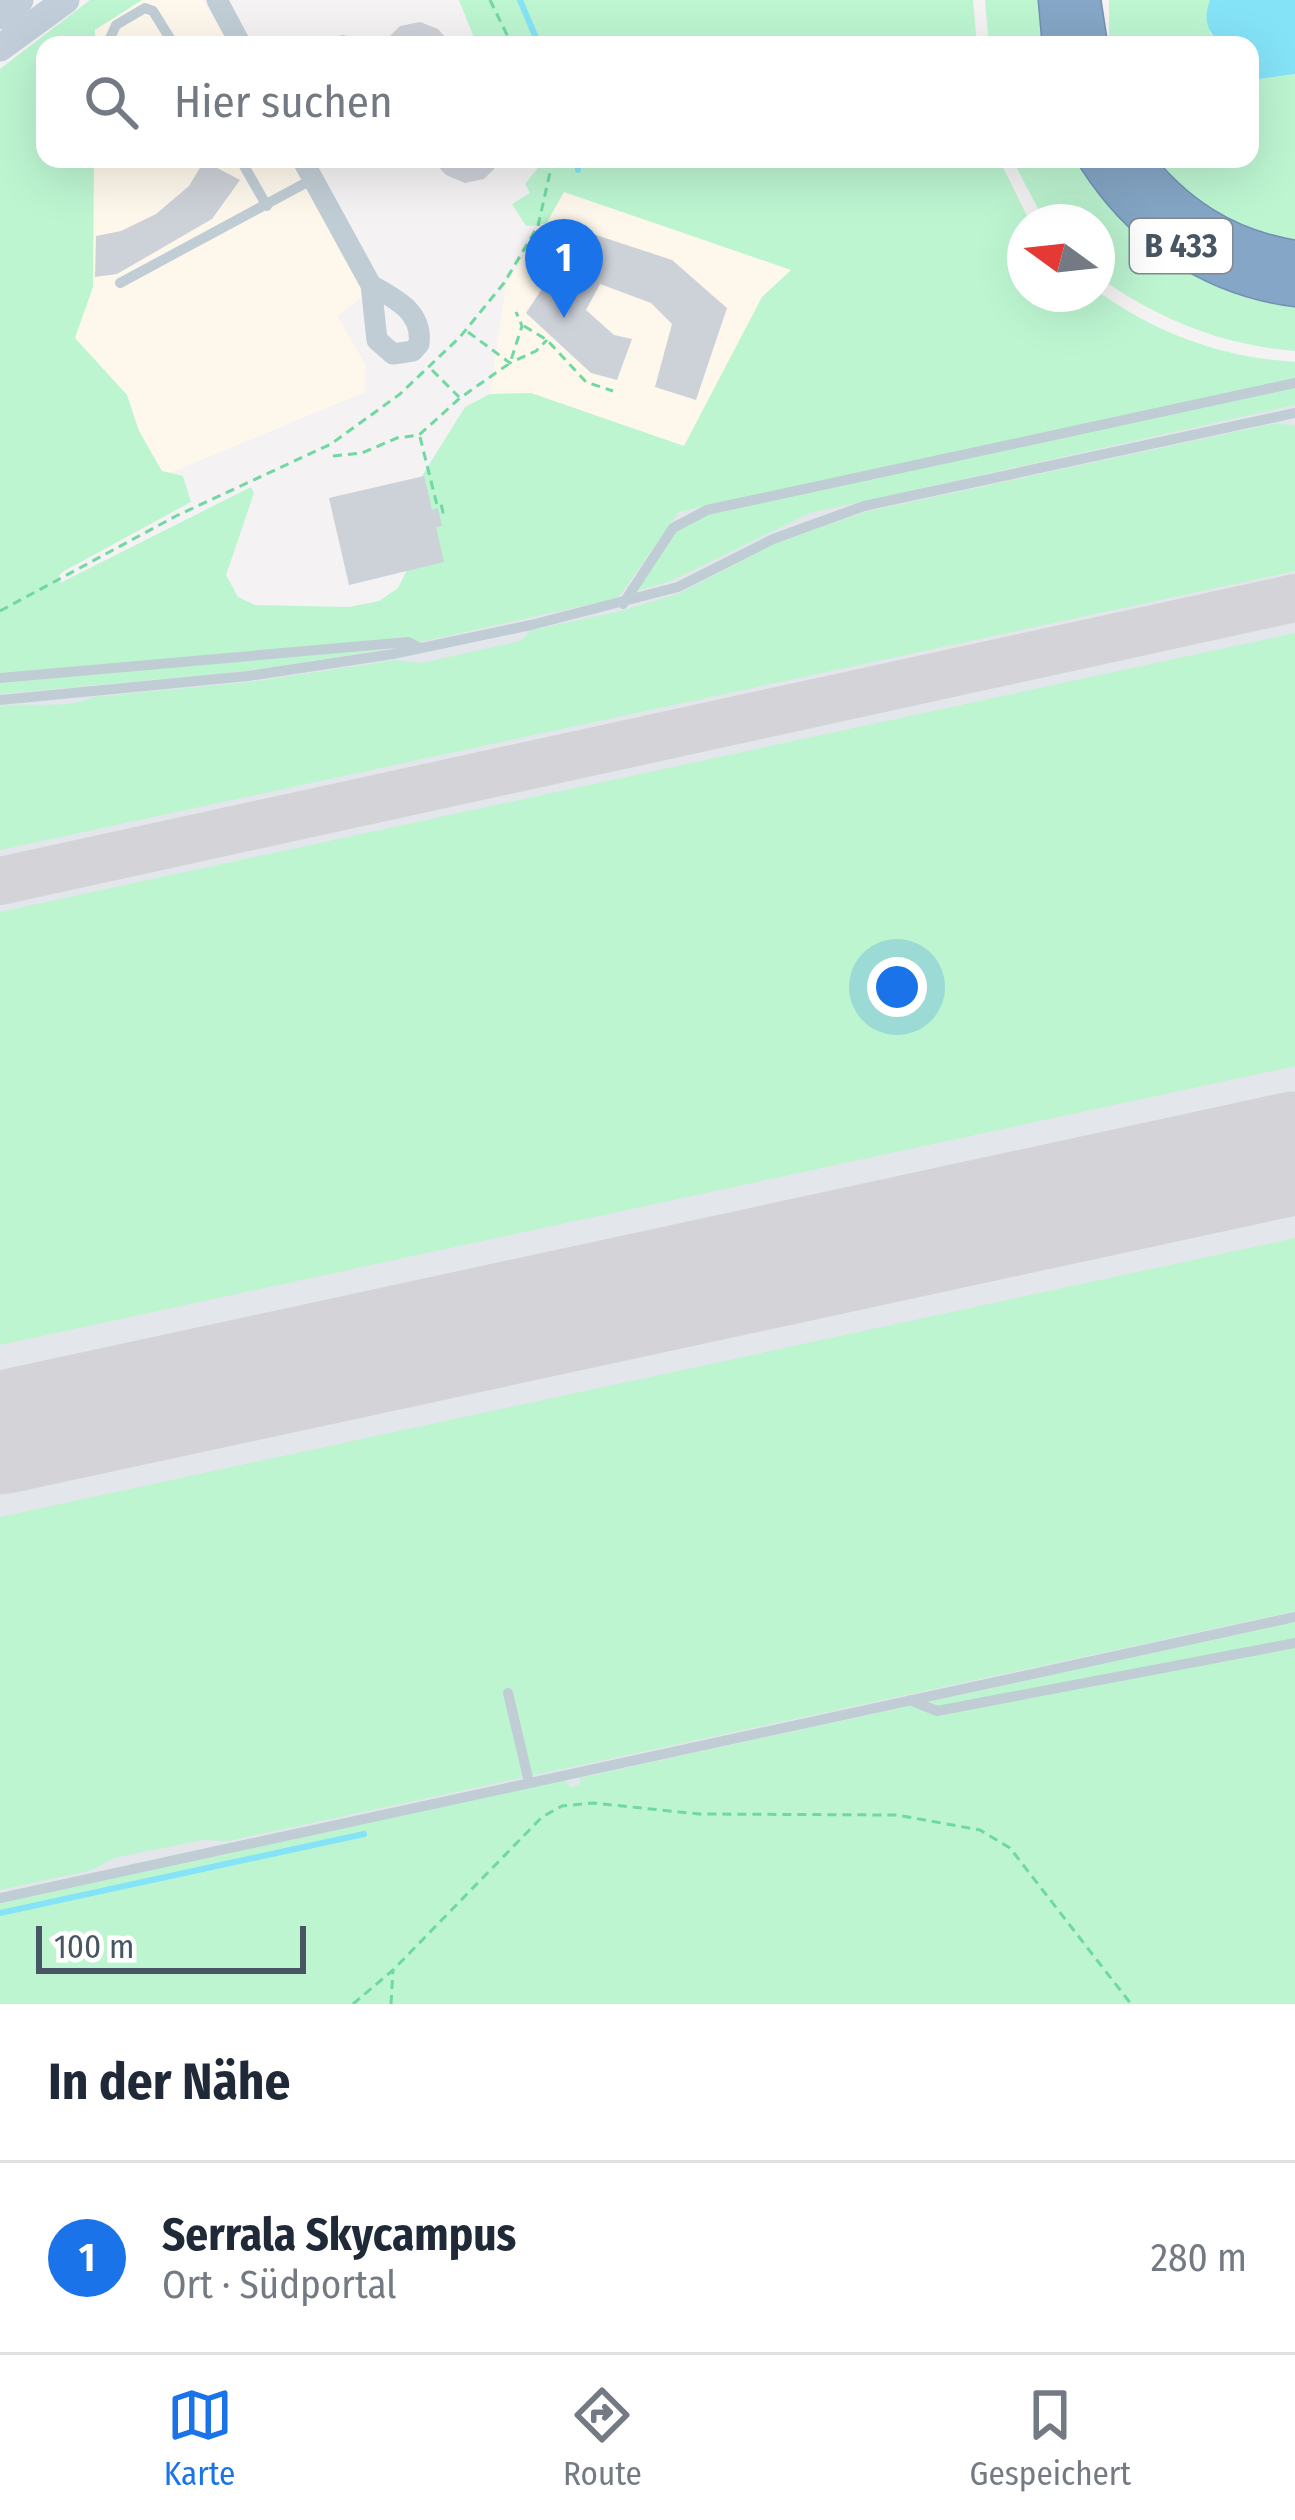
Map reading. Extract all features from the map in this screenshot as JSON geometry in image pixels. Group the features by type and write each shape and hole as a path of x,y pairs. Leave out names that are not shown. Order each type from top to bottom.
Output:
{"highway":[{"path":"1057,0 1060,36"},
{"path":"1082,0 1090,36"},
{"path":"1093,36 1099,0"},
{"name":"B 433","path":"1104,168 1143,218 1177,244 1236,275 1295,288"},
{"name":"B 433","path":"1140,168 1175,207 1203,227 1245,247 1295,259"}],"main road":[{"path":"0,16 20,0"},
{"path":"0,48 66,0"}],"street":[{"path":"218,0 236,36"},
{"path":"308,169 371,284"}],"lane":[{"path":"111,36 116,25 145,8 153,11 168,36"},
{"path":"245,168 267,206"},
{"path":"120,283 267,206 308,169"},
{"path":"622,604 674,529 707,510 1295,383"},
{"path":"0,700 248,676 421,648 622,604 679,586 773,539 864,506 1295,413"},
{"path":"0,678 408,643 421,648"},
{"path":"0,1898 529,1782 574,1779 1295,1616"},
{"path":"910,1700 938,1711 1295,1642"},
{"path":"508,1693 529,1782"}],"path":[{"path":"490,0 508,36"},
{"path":"0,611 176,516 331,444 369,419 431,368 490,302 538,226 551,168"},
{"path":"516,312 522,326 547,340 586,382 613,391"},
{"path":"510,363 522,326"},
{"path":"466,331 510,363"},
{"path":"333,456 362,453 419,435 460,398 547,340"},
{"path":"423,361 460,398"},
{"path":"419,435 437,505 441,504 443,512 439,513"},
{"path":"353,2004 393,1970 542,1817 562,1806 593,1803 721,1815 897,1815 980,1830 1010,1847 1131,2004"},
{"path":"391,2004 393,1970"}],"shaded area":[{"path":"121,0 203,0 224,36 85,36"},
{"path":"75,168 297,168 360,285 362,297 337,316 365,364 365,392 172,472 162,472 139,431 127,395 75,338"},
{"path":"563,191 792,270 762,297 684,446 531,393 490,394 506,285"},
{"path":"1295,379 1295,1646 544,1792 0,1931 0,673 622,589 679,512"}],"green space":[{"path":"90,0 142,0 95,30 95,36 43,36"},
{"path":"459,0 973,0 976,36 473,36"},
{"path":"985,0 1047,0 1049,36 988,36"},
{"path":"1109,0 1210,0 1212,36 1109,36"},
{"path":"36,41 36,168 94,168 93,287 75,338 127,395 139,431 162,471 183,476 191,502 64,571 60,583 251,487 254,493 226,575 238,597 255,605 349,607 379,601 398,588 411,562 417,484 465,407 490,394 531,393 684,446 762,297 791,270 564,192 546,224 526,226 512,204 530,193 525,184 537,168 1003,168 1021,204 1007,204 1007,312 1115,312 1115,302 1143,320 1215,349 1295,362 1295,379 679,512 618,598 393,648 247,671 0,694 0,69"},
{"path":"1295,74 1295,244 1216,213 1161,168 1259,168 1260,79"},
{"path":"1017,168 1093,168 1295,303 1295,351 1196,329 1115,288 1115,204 1036,204"},
{"path":"1295,386 1295,405 810,513 673,580 634,592 667,540 692,518"},
{"path":"1272,424 1295,425 1295,571 0,850 0,706 72,703 395,660 422,663 520,641 532,630 680,593 776,543 865,512"},
{"path":"1295,633 1295,1066 0,1345 0,912"},
{"path":"1295,1238 1295,1611 228,1841 202,1840 113,1858 92,1870 0,1890 0,1517"},
{"path":"1295,1622 1295,2004 0,2004 0,1903 566,1780 570,1787 579,1785 580,1778"}],"water":[{"path":"1210,0 1295,0 1295,74 1259,79 1259,36 1213,36 1207,13"}],"building":[{"path":"420,22 444,36 390,36 400,26"},
{"path":"200,168 217,168 240,180 212,219 117,274 95,277 96,236 121,231 156,214 189,186"},
{"path":"439,168 495,168 484,179 465,183"},
{"path":"581,230 672,260 727,308 696,400 655,387 672,324 651,303 600,284 586,310 614,335 632,339 617,380 591,373 526,313"},
{"path":"424,476 432,510 438,508 442,526 436,527 444,562 349,585 329,498"}],"waterway":[{"path":"520,0 535,36"},
{"path":"0,1913 364,1834"}],"taxiway":[{"path":"0,881 1295,598"}],"runway":[{"path":"0,1433 1295,1153"}],"place":[{"name":"Serrala Skycampus","path":"564,318"}]}
